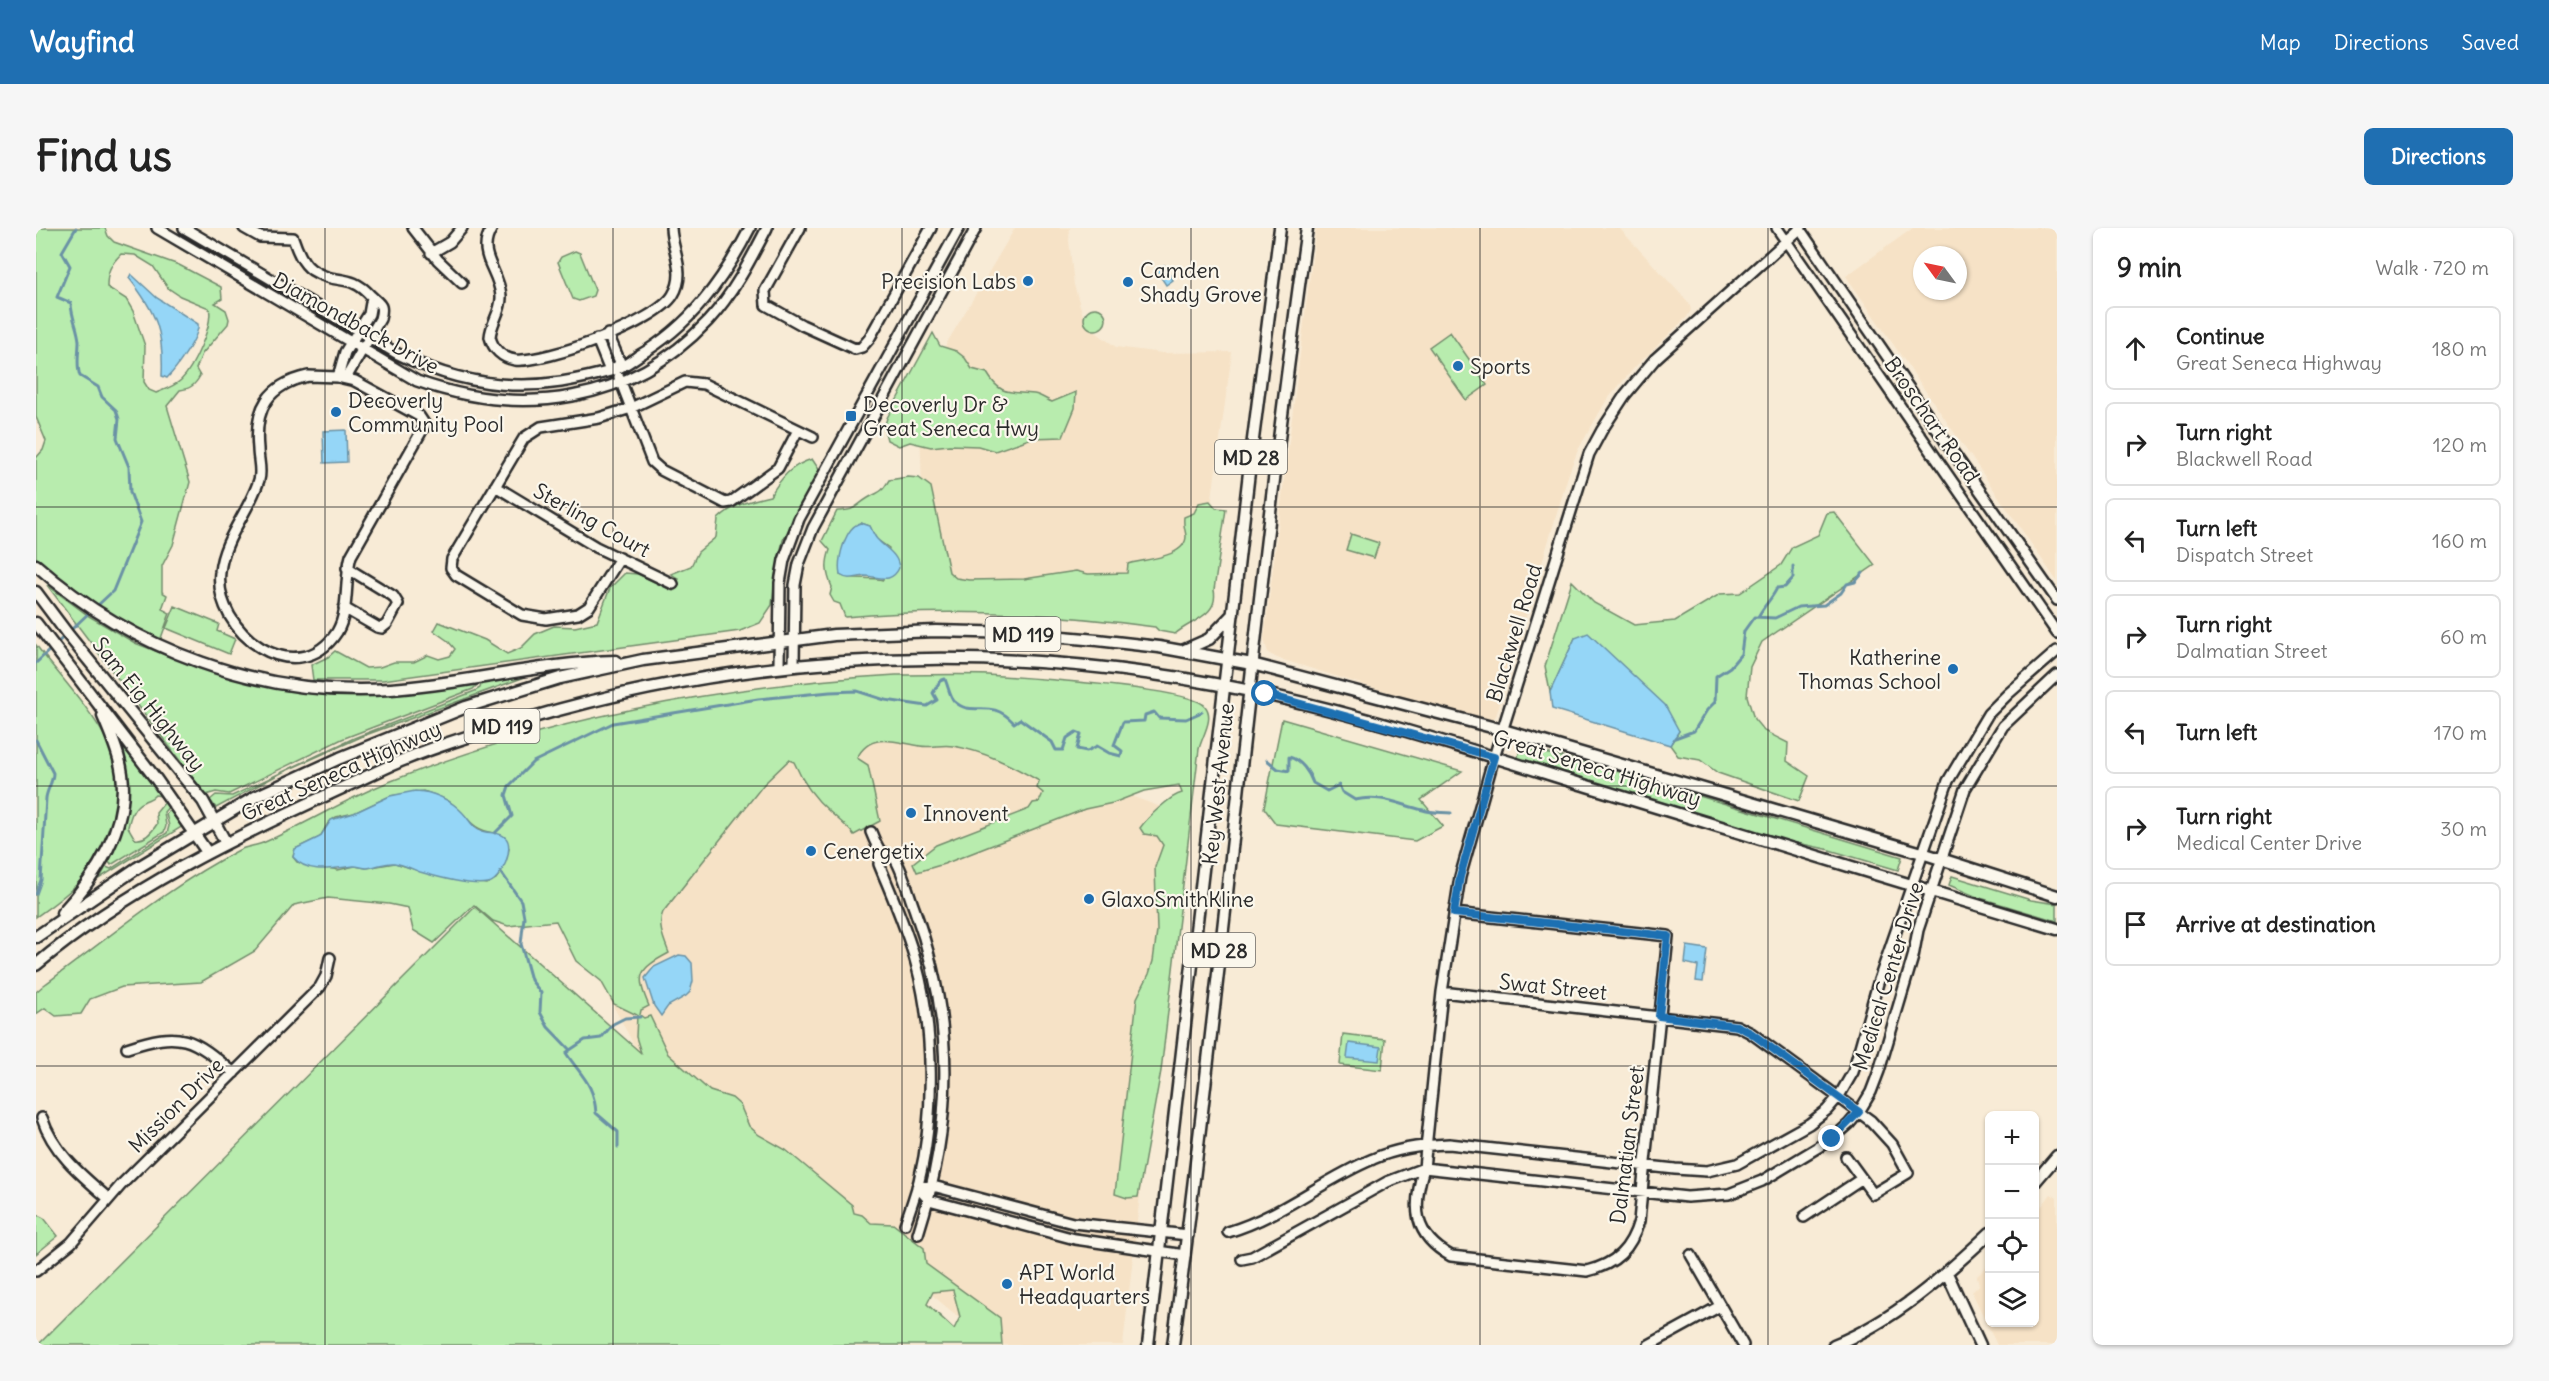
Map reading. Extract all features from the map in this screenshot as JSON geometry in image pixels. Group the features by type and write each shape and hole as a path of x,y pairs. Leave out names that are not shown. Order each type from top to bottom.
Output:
{"main road":[{"name":"Key West Avenue","path":"1148,1345 1227,660 1280,228"},
{"name":"Key West Avenue","path":"1173,1345 1188,1236 1248,691 1307,228"},
{"path":"36,565 111,620 172,653 235,673 292,686 329,690 390,689 580,662 643,660"},
{"name":"Sam Eig Highway","path":"36,592 67,634 203,801 226,843"},
{"path":"1182,651 1209,639 1233,614"},
{"name":"Sam Eig Highway","path":"36,623 195,832 207,852"},
{"name":"Great Seneca Highway","path":"36,937 136,868 255,797 329,763 466,707 560,678 643,660 793,640 879,632 1006,633 1098,640 1182,651 1252,664 1503,730 1922,853 2057,896"},
{"name":"Great Seneca Highway","path":"36,965 129,899 207,852 410,757 554,711 654,686 779,666 905,658 974,658 1114,669 1248,691 1344,714 1494,757 2057,929"},
{"path":"47,928 99,868 120,816 123,788 120,760 97,702"},
{"path":"2039,1177 2057,1156"},
{"path":"1834,1345 1854,1337 1902,1308 1947,1273 1985,1237"},
{"path":"1947,1273 1980,1345"}],"street":[{"name":"Diamondback Drive","path":"157,228 417,381 448,393 513,402 579,395 621,382 662,360 708,321 728,297 767,228"},
{"name":"Diamondback Drive","path":"184,228 424,367 483,383 514,387 542,385 616,369 657,345 697,310 716,287 736,256 750,228"},
{"path":"244,228 260,237 293,238"},
{"path":"294,228 293,238 306,265 313,271 330,278 360,284 379,302 380,319 342,378"},
{"path":"413,228 431,253 462,283"},
{"path":"431,253 450,242 462,228"},
{"path":"492,228 484,248 497,278 501,300 500,309 490,329 490,337 495,349 509,358 533,358 566,352 658,312 673,296 679,276 671,228"},
{"path":"800,228 765,291 766,305 802,325 855,349 862,347 869,339 931,228"},
{"path":"779,666 778,613 784,560 799,519 959,228"},
{"path":"795,666 793,640 795,585 799,564 813,528 976,228"},
{"name":"Broschart Road","path":"1777,228 2057,633"},
{"name":"Broschart Road","path":"1800,229 1942,438 2057,600"},
{"name":"Blackwell Road","path":"1424,1168 1442,992 1460,877 1569,511 1589,454 1625,395 1655,359 1800,229"},
{"path":"342,378 350,343 371,309 372,297"},
{"path":"608,334 620,362 616,369"},
{"path":"597,339 608,366 616,369 646,450 661,470 725,503 731,502 778,468 798,430"},
{"path":"308,376 342,378 395,401 419,416 425,425 357,544 347,568 344,608 337,631 320,649 304,657 281,655 250,641 238,630 224,606 219,585 222,557 259,480 257,424 265,403 275,389 293,379 308,376"},
{"path":"620,558 595,600 578,614 546,619 519,614 456,575 451,568 452,559 518,448 532,432 541,428 599,418 631,408 677,385 693,382 704,384 813,437"},
{"name":"Sterling Court","path":"495,486 596,547 673,584"},
{"path":"344,608 377,627 382,627 387,624 398,604 393,596 347,568"},
{"name":"Medical Center Drive","path":"1228,1232 1255,1224 1371,1159 1396,1150 1449,1144 1700,1171 1737,1164 1809,1124 1827,1110 1839,1096 1853,1072 1878,983 1948,781 1988,714 2057,651"},
{"name":"Medical Center Drive","path":"1424,1168 1687,1197 1708,1197 1746,1188 1832,1139 1859,1112 1871,1092 1879,1071 1913,957 1918,930 1965,789 1989,747 2009,720 2057,675"},
{"path":"870,832 881,851 894,858 905,883 928,946 940,997 946,1059 943,1127 933,1186 918,1234"},
{"path":"881,851 879,864 916,963 926,1014 929,1089 926,1144 917,1187 905,1224"},
{"name":"Dalmatian Street","path":"1424,1168 1418,1187 1419,1224 1436,1247 1451,1256 1587,1271 1610,1263 1629,1246 1639,1221 1668,936 1454,913"},
{"name":"Mission Drive","path":"36,1271 71,1243 109,1199 320,987 326,976 330,958"},
{"name":"Swat Street","path":"1442,992 1737,1026 1751,1033 1839,1096 1876,1126 1892,1144 1908,1173 1873,1194 1861,1179"},
{"path":"127,1048 156,1038 183,1040 208,1051 234,1073"},
{"path":"42,1118 48,1137 55,1148 109,1199"},
{"path":"1804,1217 1861,1179 1846,1157"},
{"path":"1242,1259 1252,1257 1388,1182 1424,1168"},
{"path":"917,1187 933,1186 1073,1223 1188,1236"},
{"path":"917,1187 929,1200 1075,1239 1185,1255"},
{"path":"1691,1255 1743,1345"},
{"path":"1649,1345 1720,1305"}],"shaded area":[{"path":"1015,228 1070,228 1069,240 1074,285 1086,325 1116,347 1162,353 1232,352 1198,600 925,591 919,390"},
{"path":"1316,228 1619,228 1689,303 1691,310 1687,317 1635,367 1606,401 1578,450 1569,473 1496,716 1490,721 1485,722 1277,658 1268,653 1264,639"},
{"path":"1913,228 2057,228 2057,581 1846,276"},
{"path":"881,705 1183,815 1123,1345 992,1345 635,1047 589,960 770,733"},
{"path":"2051,1194 2057,1198 2057,1345 1997,1345 1989,1327 2039,1327 2039,1210"},
{"path":"1985,1268 1985,1320 1972,1292 1979,1285 1977,1276"}],"green space":[{"path":"36,228 105,228 108,236 114,242 179,265 221,287 222,299 215,303 226,310 228,324 202,354 196,369 200,376 196,382 189,388 180,390 167,406 190,482 173,545 162,566 162,592 167,595 162,609 170,613 160,641 79,593 36,557 36,458 43,450 46,441 36,417","holes":["121,254 135,255 153,266 168,288 180,296 209,308 206,335 191,366 178,382 156,393 149,390 144,382 145,346 133,311 126,299 107,287 110,269 117,258"]},
{"path":"575,251 580,253 595,290 593,296 579,301 573,299 558,262 561,257"},
{"path":"1095,308 1103,311 1106,319 1103,327 1095,330 1087,327 1084,319 1087,311"},
{"name":"Sports","path":"1450,332 1487,385 1466,400 1429,347"},
{"path":"933,333 940,346 956,351 965,358 972,369 987,373 992,381 1002,389 1036,395 1052,402 1076,392 1075,408 1063,437 1032,438 995,451 978,446 931,447 910,442 899,446 887,440 884,428 887,418"},
{"path":"812,459 820,471 783,540 775,576 772,605 760,623 740,631 383,680 313,680 311,665 335,651 366,668 380,667 394,662 414,662 428,655 439,659 450,656 455,649 434,631 439,622 485,640 507,654 521,648 535,634 554,626 575,627 597,622 610,588 625,573 638,574 673,591 679,579 671,574 691,566 698,552 716,537 718,519 736,506 770,496 787,473"},
{"path":"919,478 931,487 949,572 956,578 969,580 1024,579 1076,571 1088,574 1127,573 1128,564 1163,556 1179,549 1186,536 1184,517 1194,513 1199,503 1210,501 1216,508 1226,509 1212,606 1208,612 1175,634 1159,631 1155,627 1039,615 922,612 845,617 840,604 834,602 830,595 832,587 827,573 827,560 830,550 822,541 837,511 854,508 882,490 889,480","holes":["861,523 870,526 876,539 889,548 883,580 850,578 840,575 842,555"]},
{"path":"1834,512 1875,565 1762,642 1750,667 1747,696 1754,719 1764,731 1788,743 1787,761 1809,776 1799,801 1718,773 1700,760 1678,756 1670,745 1679,731 1575,638 1550,692 1545,666 1572,581 1594,603 1634,625 1675,621 1720,594 1740,593 1781,565 1792,547 1818,535 1827,513"},
{"path":"1351,534 1379,543 1374,558 1346,550"},
{"path":"47,585 89,616 135,643 200,668 246,682 309,692 477,681 478,684 473,689 342,739 229,794 216,792 206,795"},
{"path":"175,606 219,624 217,631 235,639 229,654 166,628"},
{"path":"36,645 103,733 109,745 117,781 113,818 90,868 74,887 36,917"},
{"path":"896,675 1033,678 1102,684 1169,694 1193,700 1205,706 1208,711 1207,727 1199,749 1161,1071 1138,1197 1127,1198 1115,1194 1137,998 1153,961 1157,931 1155,867 1163,845 1157,836 1144,834 1140,828 1172,798 1182,793 1179,785 1144,791 1113,803 1085,809 944,864 917,872 913,863 936,845 1029,809 1033,803 1039,802 1043,793 1037,788 1039,781 998,760 965,748 877,741 863,749 857,758 868,765 880,821 854,835 819,801 794,762 789,760 764,784 663,912 661,927 669,953 651,964 642,973 642,986 649,1006 641,1010 640,1015 644,1018 650,1016 668,1054 710,1091 732,1098 740,1105 749,1126 759,1135 786,1150 852,1205 854,1213 862,1215 871,1223 893,1224 924,1248 926,1264 1000,1318 1002,1345 38,1345 475,907 641,1053 636,1037 637,1015 614,1004 601,981 576,961 556,921 508,926 493,921 474,905 434,943 413,930 408,908 328,898 294,905 255,951 201,982 122,987 90,999 81,1014 56,1016 45,1008 36,1014 36,992 44,985 163,896 213,864 239,850 280,835 386,783 510,740 636,708 701,696 831,680","holes":["423,791 450,802 474,825 495,833 509,849 501,872 496,879 486,884 429,874 395,863 366,868 355,866 338,870 297,862 293,857 295,849 320,837 328,823 336,817 354,813 390,796","953,1290 960,1317 954,1329 927,1304 933,1292"]},
{"path":"525,677 363,736 283,772 216,808 210,800 216,795 232,796 354,738 475,691 480,688 482,681"},
{"path":"1282,719 1462,771 1421,800 1443,826 1415,841 1276,824 1264,808"},
{"path":"124,746 170,805 164,812 166,826 164,832 111,865 109,862 118,842 128,801","holes":["155,795 161,796 165,802 156,813 157,824 145,837 135,839 128,827 134,809"]},
{"path":"1521,747 1603,767 1902,857 1898,870 1826,849 1778,839 1533,766 1517,760"},
{"path":"170,810 176,818 179,816 183,826 100,878 106,867 111,869 167,833 169,826 166,814"},
{"path":"1952,876 2031,900 2057,904 2057,921 1977,897 1949,885"},
{"path":"1343,1034 1385,1039 1382,1070 1340,1065"},
{"path":"36,1214 44,1218 58,1236 36,1254"}],"water":[{"path":"1164,265 1173,280 1166,285 1156,270"},
{"path":"131,274 157,298 198,324 191,344 167,378 162,376 162,347 157,324 139,290 129,278"},
{"path":"346,430 347,462 324,463 323,431"},
{"path":"861,523 870,526 876,538 896,559 899,568 892,576 888,578 864,576 849,578 840,575 843,545 855,525"},
{"path":"1588,633 1665,705 1679,731 1670,745 1552,709 1550,692 1575,638"},
{"path":"415,791 441,797 458,808 476,828 505,837 509,848 506,863 493,881 481,884 454,881 394,863 367,868 354,866 322,869 306,866 293,857 295,849 320,837 331,820 354,813 390,796"},
{"path":"1687,946 1707,949 1703,982 1696,981 1698,966 1685,963"},
{"path":"679,955 686,956 692,963 693,981 690,992 668,1006 661,1016 654,1006 645,978 654,967"},
{"path":"1349,1043 1381,1047 1379,1061 1347,1058"}],"waterway":[{"path":"76,228 62,252 70,266 57,297 71,303 79,341 80,376 98,387 102,397 116,410 119,419 117,438 129,467 130,492 141,522 113,591 97,606"},
{"path":"1758,617 1777,588 1785,587 1793,578 1793,566"},
{"path":"1675,738 1694,731 1715,702 1716,676 1730,667 1741,654 1744,631 1754,617 1775,618 1798,607 1824,605 1841,593 1847,584 1855,582 1863,573"},
{"path":"36,663 92,610"},
{"path":"495,833 512,816 506,795 509,786 533,762 613,723 758,699 830,692 857,691 885,700 927,706 937,700 933,693 940,681 945,679 954,701 961,706 997,711 1014,723 1020,719 1052,742 1056,750 1063,750 1067,738 1076,732 1081,734 1077,749 1087,751 1097,746 1109,753 1121,756 1122,751 1114,745 1123,722 1144,721 1145,715 1154,712 1159,718 1186,719 1202,712"},
{"path":"36,740 53,773 46,798 41,880 36,894"},
{"path":"1267,760 1278,769 1289,771 1289,757 1304,767 1313,783 1327,791 1339,785 1342,792 1355,800 1381,799 1426,811 1451,813"},
{"path":"501,872 521,901 524,917 521,944 531,980 541,993 540,1012 548,1027 570,1050 566,1053 590,1087 596,1113 618,1132 618,1147"},
{"path":"570,1050 585,1040 601,1038 613,1024 625,1018 640,1017"}],"place":[{"name":"Precision Labs","path":"1028,281"},
{"name":"Camden Shady Grove","path":"1128,282"},
{"name":"Sports","path":"1458,366"},
{"name":"Decoverly Community Pool","path":"336,412"},
{"name":"Decoverly Dr & Great Seneca Hwy","path":"851,416"},
{"name":"Katherine Thomas School","path":"1953,669"},
{"name":"Innovent","path":"911,813"},
{"name":"Cenergetix","path":"811,851"},
{"name":"GlaxoSmithKline","path":"1089,899"},
{"name":"API World Headquarters","path":"1007,1284"}],"route":[{"path":"1265,694 1494,757 1460,877 1454,913 1668,936 1659,1016 1737,1026 1751,1033 1859,1112 1832,1139"}]}
